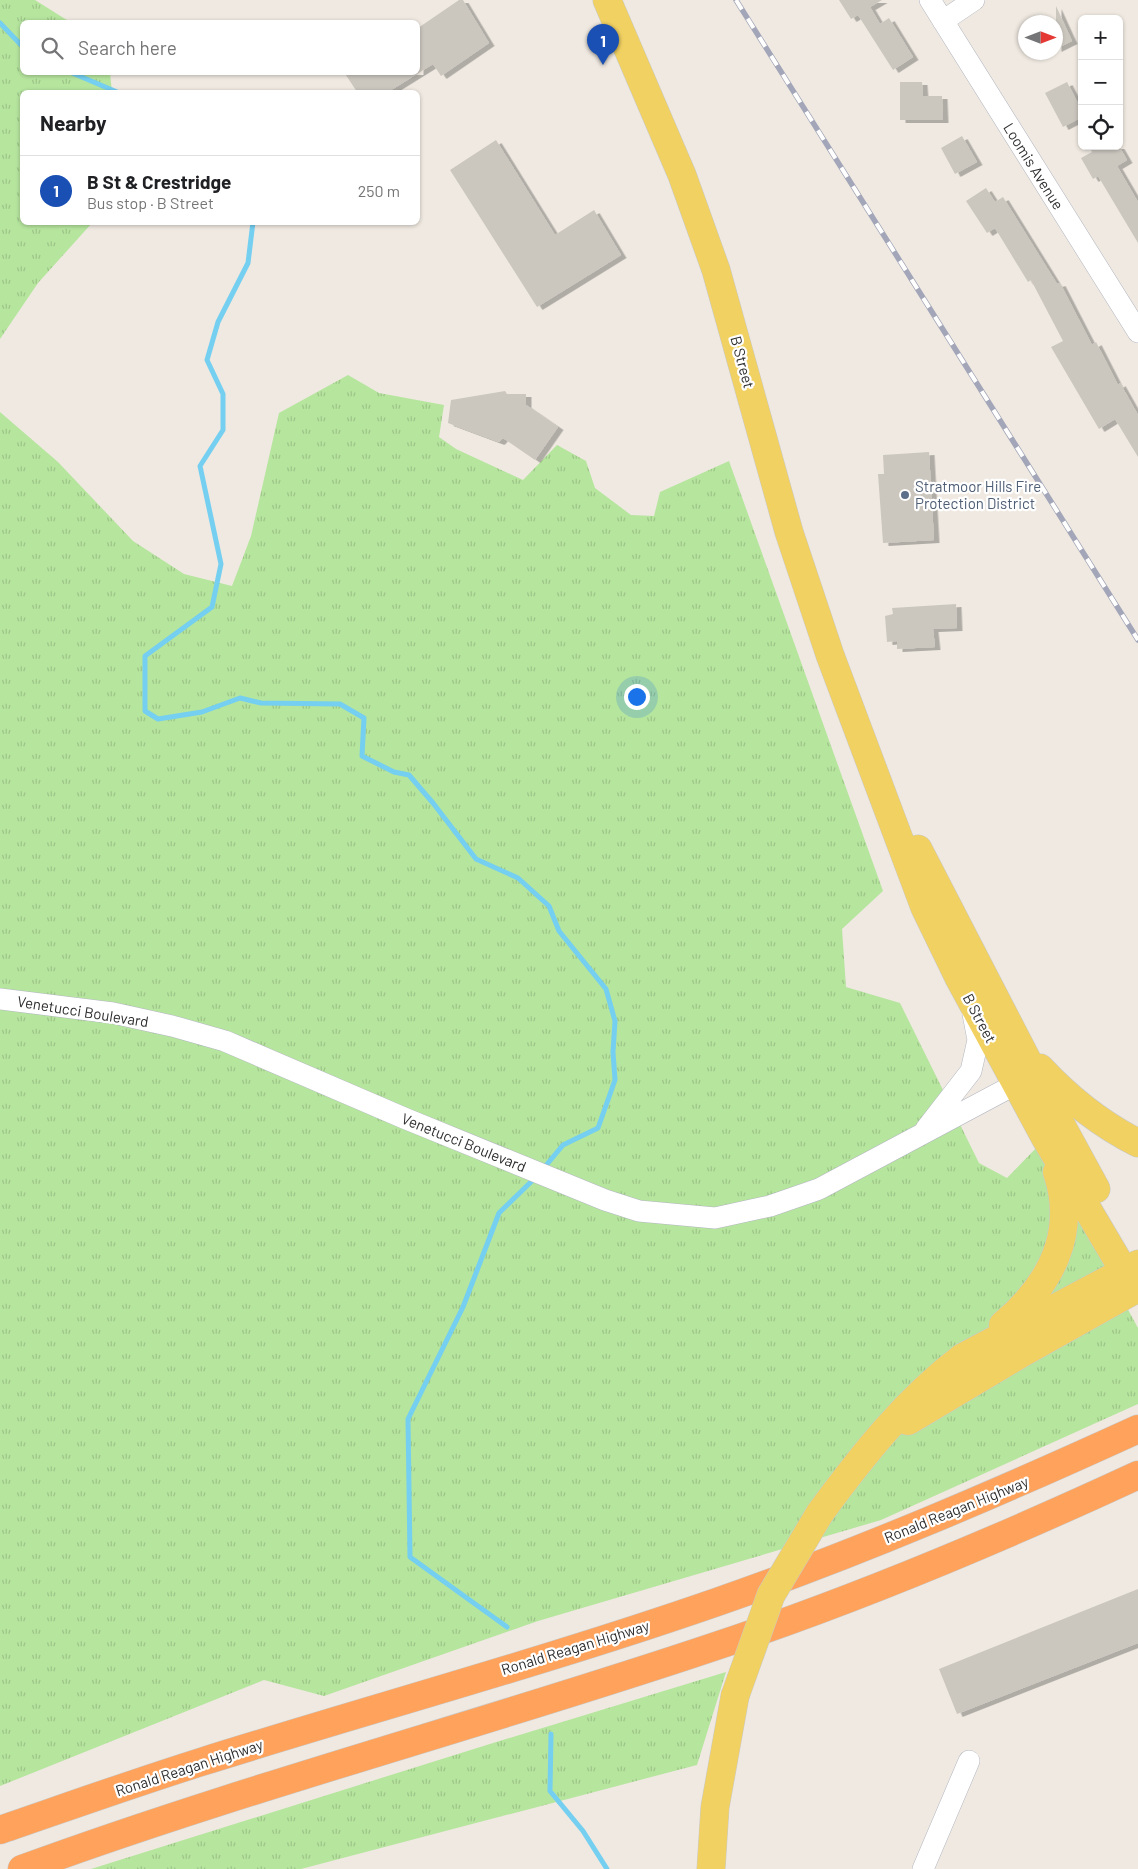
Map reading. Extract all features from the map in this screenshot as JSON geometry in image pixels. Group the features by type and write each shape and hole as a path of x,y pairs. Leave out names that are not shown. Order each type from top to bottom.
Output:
{"highway":[{"name":"Ronald Reagan Highway","path":"0,1830 199,1762 597,1642 718,1601 835,1558 981,1500 1138,1429"},
{"path":"22,1869 144,1826 716,1647 947,1559 1138,1475"}],"main road":[{"name":"B Street","path":"607,0 672,148 716,270 789,532 830,655 925,908 971,1001 1046,1139 1136,1274"},
{"name":"B Street","path":"859,732 1136,1274"},
{"path":"1017,1040 1039,1067 1082,1108 1104,1124 1138,1143"},
{"path":"711,1869 715,1807 735,1696 771,1595 791,1558 820,1513 898,1414 918,1394 1020,1311 1045,1280 1055,1261 1063,1227 1064,1208 1058,1177 1046,1139"},
{"path":"963,1357 1136,1274"},
{"path":"872,1449 926,1408 1136,1274"}],"street":[{"name":"Loomis Avenue","path":"930,0 1138,332"},
{"path":"943,21 974,0"},
{"name":"Venetucci Boulevard","path":"0,999 113,1013 172,1026 225,1042 606,1200 639,1211 715,1218 770,1206 819,1189 1016,1084"},
{"name":"Venetucci Boulevard","path":"922,1135 972,1071 978,1040 971,1001"},
{"path":"923,1869 969,1760"}],"green space":[{"path":"0,0 35,0 67,20 20,20 20,75 110,75 112,90 20,90 20,225 90,225 38,283 0,339"},
{"path":"348,375 379,393 444,405 439,437 456,449 523,480 557,445 586,461 595,488 631,515 654,516 660,492 729,461 883,891 842,929 846,987 900,1003 979,1163 1007,1178 1039,1145 1138,1328 1138,1404 881,1520 538,1621 324,1696 264,1680 0,1786 0,412 58,462 133,541 184,574 232,586 251,536 279,413"},
{"path":"726,1672 697,1765 301,1869 91,1869 493,1743"}],"building":[{"path":"459,0 463,0 489,43 441,76 433,64 420,72 420,27"},
{"path":"839,0 882,0 870,7 880,24 889,18 913,57 893,70 858,15 851,19"},
{"path":"1056,6 1060,15 1056,15"},
{"path":"1063,21 1072,41 1063,46"},
{"path":"346,75 415,75 391,90 356,90"},
{"path":"900,82 922,82 923,96 942,96 943,120 900,120"},
{"path":"1067,82 1078,103 1078,119 1063,127 1045,93"},
{"path":"962,136 977,162 955,174 941,148"},
{"path":"496,140 555,235 594,210 621,255 537,307 450,170"},
{"path":"1091,150 1121,150 1127,160 1117,166 1138,202 1138,243 1098,176 1093,179 1081,158 1092,152"},
{"path":"986,188 995,202 1003,197 1057,284 1060,283 1092,345 1096,342 1118,385 1120,383 1138,415 1138,457 1115,419 1099,429 1051,347 1063,341 1031,280 1028,282 995,228 987,233 966,201"},
{"path":"505,391 507,394 526,394 526,405 558,427 535,460 503,438 499,442 448,423 451,400"},
{"name":"Stratmoor Hills Fire Protection District","path":"929,452 934,540 883,543 878,474 884,474 883,455"},
{"path":"956,604 957,628 933,629 935,647 897,649 897,641 887,642 885,616 893,614 892,608"},
{"path":"1138,1589 1138,1643 957,1714 939,1669"}],"waterway":[{"path":"0,23 20,44"},
{"path":"77,75 112,90"},
{"path":"253,225 248,263 218,322 207,360 223,394 223,430 200,466 221,564 212,607 145,656 145,711 158,719 202,712 240,698 261,703 340,704 364,718 362,756 394,772 409,775 476,859 518,878 549,906 559,931 606,989 615,1021 613,1052 615,1080 598,1128 563,1145 543,1169"},
{"path":"507,1627 410,1557 408,1419 463,1307 499,1213 536,1177"},
{"path":"551,1734 550,1791 583,1831 607,1869"}],"railway":[{"path":"736,0 1138,640"}],"place":[{"name":"B St & Crestridge","path":"603,65"},
{"name":"Stratmoor Hills Fire Protection District","path":"905,495"}]}
